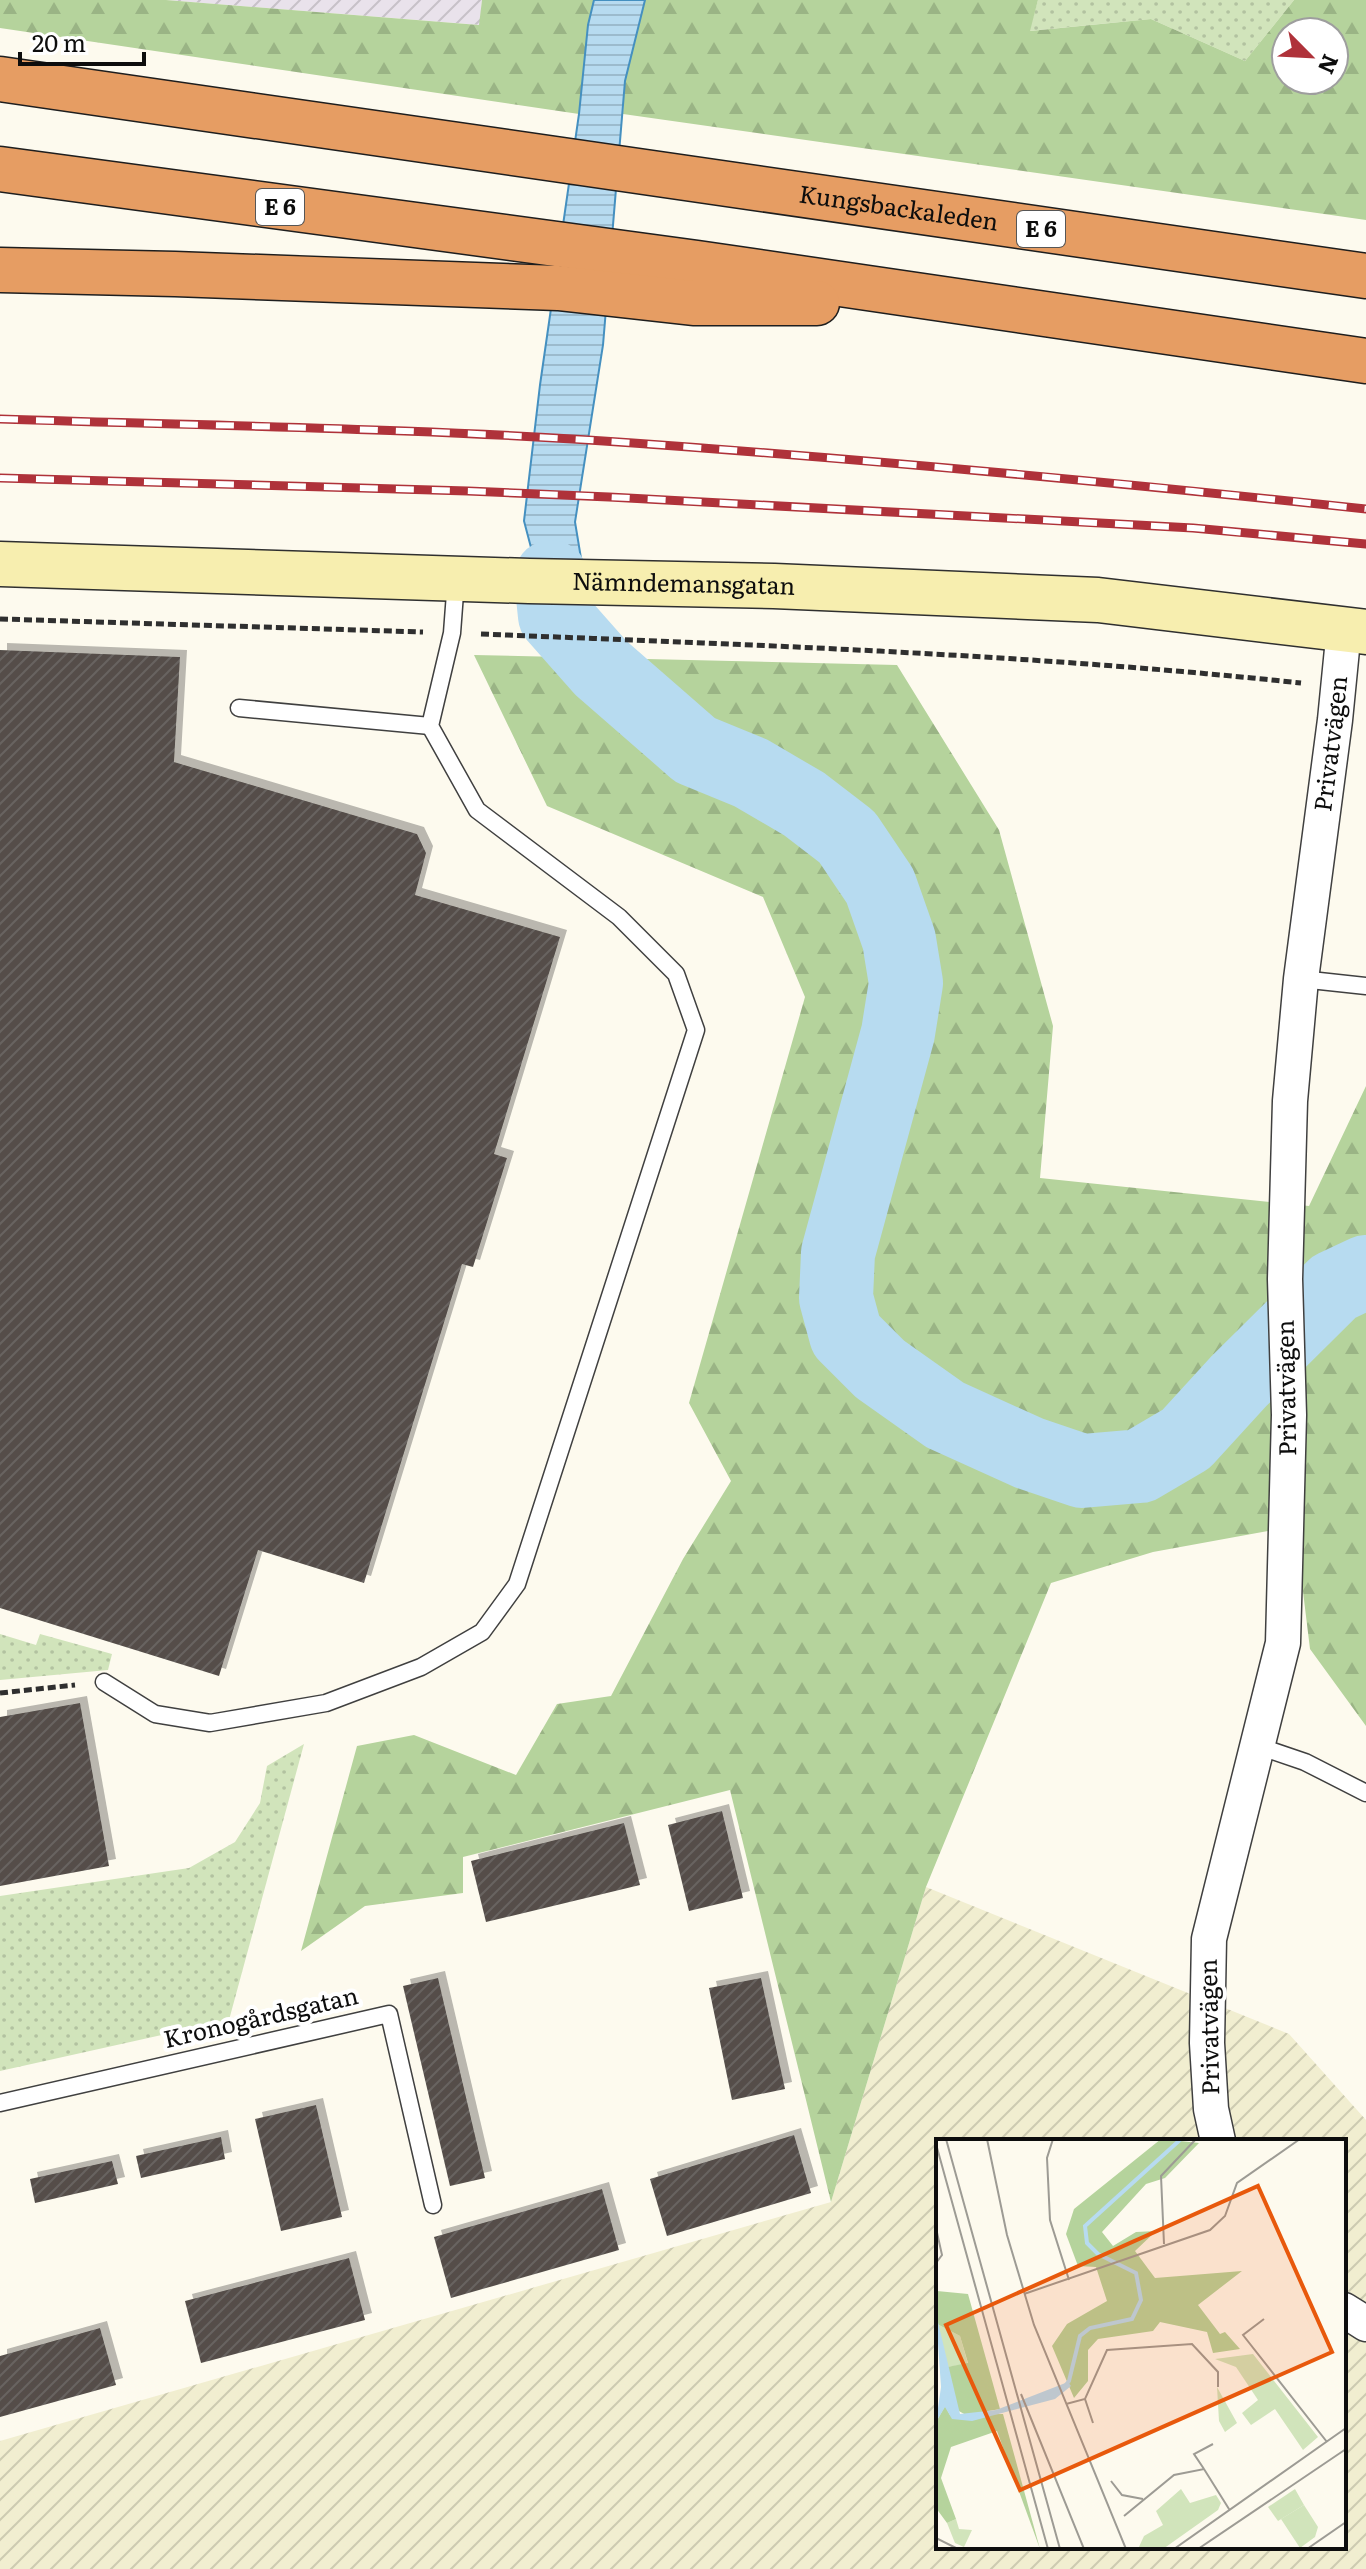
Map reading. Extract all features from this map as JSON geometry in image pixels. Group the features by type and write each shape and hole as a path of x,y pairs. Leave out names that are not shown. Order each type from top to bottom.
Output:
{"highway":[{"name":"Kungsbackaleden","path":"0,79 1366,276"},
{"name":"E 6","path":"0,169 561,245 695,283"},
{"path":"0,270 558,288 695,283 972,303 1366,361"}],"street":[{"name":"Nämndemansgatan","path":"0,564 640,582 1098,600 1355,631"},
{"name":"Privatvägen","path":"1218,2139 1211,2109 1207,2043 1209,1939 1283,1643 1289,1415 1285,1279 1290,1101 1301,979 1338,687 1355,631"},
{"path":"1346,2311 1366,2324"}],"lane":[{"path":"104,1682 155,1714 210,1723 326,1703 421,1667 482,1632 517,1584 696,1030 676,974 619,917 477,810 430,726 452,633 456,578"},
{"path":"239,708 430,726"},
{"path":"1301,979 1366,986"},
{"path":"1258,1746 1305,1762 1366,1793"},
{"name":"Kronogårdsgatan","path":"0,2103 389,2014 433,2205"}],"path":[{"path":"0,619 278,626 929,652 1192,671 1338,687"},
{"path":"0,1693 104,1682"}],"shaded area":[{"path":"166,0 482,0 480,25"},
{"path":"926,1887 1289,2034 1366,2120 1366,2569 0,2569 0,2441 831,2202"}],"green space":[{"path":"0,0 166,0 479,25 482,0 594,0 588,25 579,114 0,28"},
{"path":"645,0 1038,0 1030,31 1151,19 1245,61 1270,30 1270,96 1350,96 1350,16 1281,16 1294,0 1366,0 1366,220 623,114 625,81"},
{"path":"1038,0 1294,0 1281,16 1270,16 1270,30 1245,61 1151,19 1029,31"},
{"path":"474,655 897,665 999,830 1053,1026 1040,1178 1309,1206 1366,1086 1366,1726 1310,1649 1295,1526 1153,1552 1051,1583 926,1887 831,2202 730,1790 463,1857 463,1893 365,1906 301,1951 357,1746 414,1735 516,1775 557,1704 611,1696 683,1559 731,1481 689,1403 805,997 763,897 547,806"},
{"path":"0,1634 36,1645 40,1634 112,1654 108,1670 0,1680"},
{"path":"304,1744 229,2020 0,2071 0,1896 189,1868 235,1842 260,1803 267,1766"}],"water":[{"path":"594,0 645,0 625,81 603,345 575,522 598,661 564,673 524,521 579,114 588,25"}],"building":[{"path":"0,650 180,657 174,762 417,834 426,853 415,895 560,937 494,1154 507,1158 473,1267 462,1264 364,1583 258,1550 219,1676 0,1608"},
{"path":"80,1703 109,1866 0,1886 0,1717"},
{"path":"722,1811 743,1898 689,1911 668,1825"},
{"path":"624,1823 640,1885 486,1922 471,1861"},
{"path":"438,1978 485,2178 450,2186 403,1986"},
{"path":"761,1978 785,2089 732,2100 709,1988"},
{"path":"316,2105 342,2217 281,2231 255,2119"},
{"path":"794,2135 811,2193 667,2236 650,2179"},
{"path":"221,2137 225,2159 141,2178 136,2156"},
{"path":"112,2161 118,2184 35,2203 30,2179"},
{"path":"602,2189 619,2250 451,2298 434,2237"},
{"path":"349,2258 365,2320 201,2363 185,2301"},
{"path":"100,2328 116,2385 0,2417 0,2356"}],"waterway":[{"path":"551,577 555,616 601,668 695,750 751,773 804,804 847,837 880,886 899,940 906,983 898,1033 838,1253 836,1298 846,1335 880,1369 945,1415 1029,1453 1082,1471 1140,1466 1186,1439 1239,1381 1334,1287 1366,1272"}],"railway":[{"path":"0,419 396,431 633,443 1000,473 1366,509"},
{"path":"0,478 609,497 1193,528 1366,544"}]}
